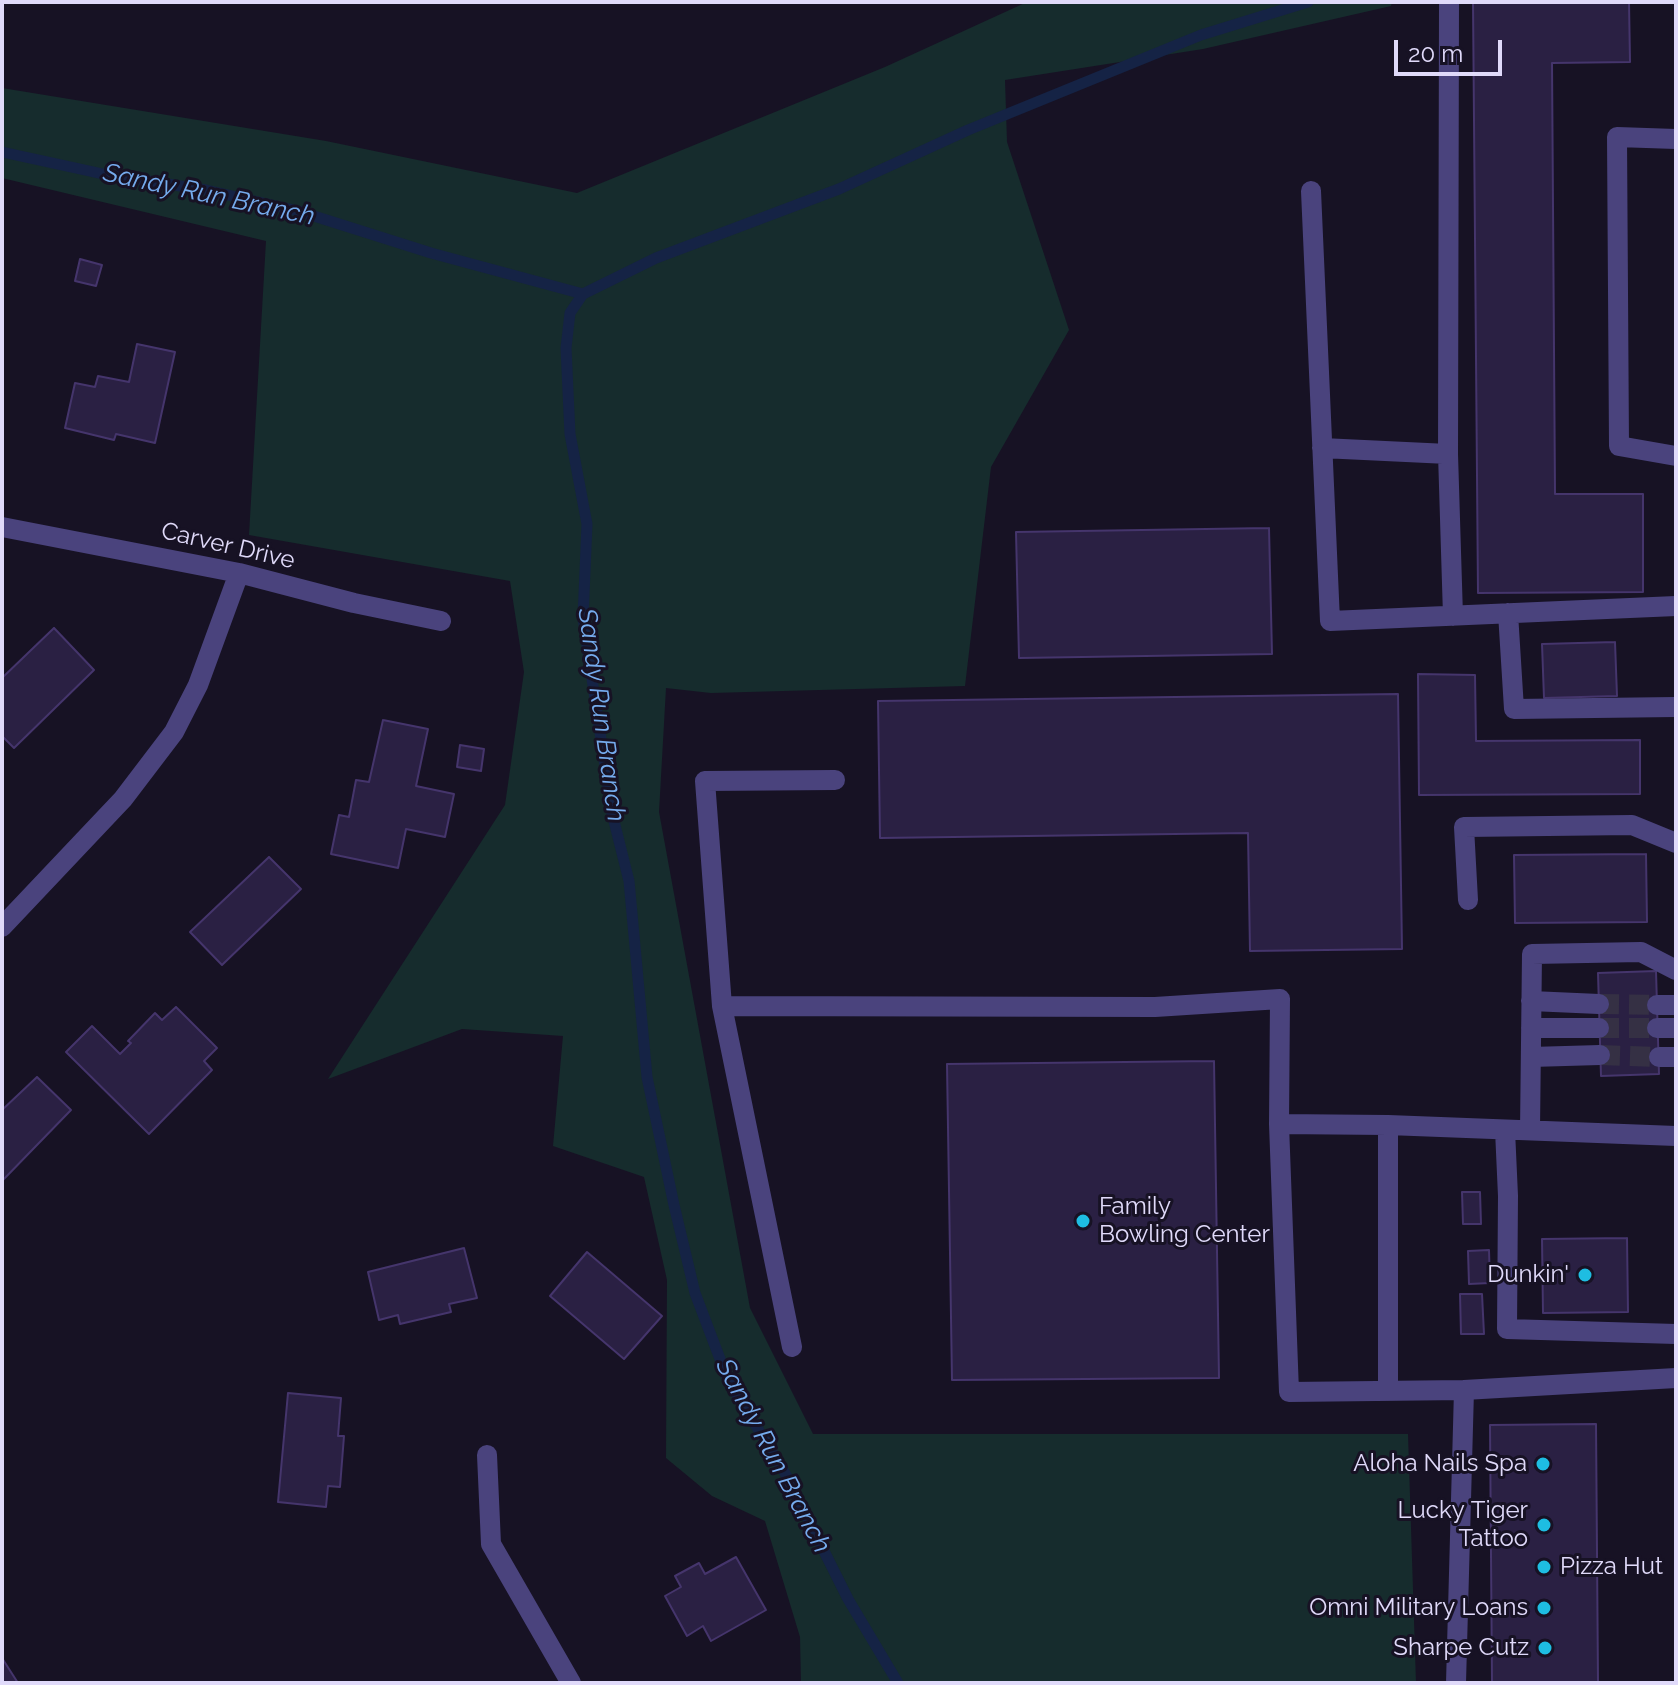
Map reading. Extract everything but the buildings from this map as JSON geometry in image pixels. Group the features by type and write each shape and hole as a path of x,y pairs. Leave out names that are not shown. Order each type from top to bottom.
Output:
{"street":[{"path":"1449,2 1448,454 1453,616"},
{"path":"1676,139 1617,137 1619,446 1676,456"},
{"path":"1311,191 1330,621 1676,606"},
{"path":"1322,448 1448,454"},
{"name":"Carver Drive","path":"2,527 239,573 354,603 441,621"},
{"path":"2,927 123,799 174,732 198,685 239,573"},
{"path":"1508,613 1514,709 1676,707"},
{"path":"792,1347 722,1006 705,781 835,780"},
{"path":"1468,900 1464,827 1632,825 1676,843"},
{"path":"1530,1130 1532,954 1641,952 1676,970"},
{"path":"722,1006 1155,1007 1280,999 1279,1124 1289,1392 1464,1390 1676,1378"},
{"path":"1531,1001 1599,1004"},
{"path":"1531,1028 1599,1028"},
{"path":"1531,1057 1600,1055"},
{"path":"1279,1124 1676,1136"},
{"path":"1388,1125 1388,1391"},
{"path":"1505,1130 1507,1329 1676,1334"},
{"path":"1456,1683 1464,1390"},
{"path":"487,1455 491,1544 571,1683"}],"green space":[{"path":"1027,2 1392,2 1391,6 1203,49 1005,80 1007,142 1069,330 991,467 965,686 711,693 666,688 659,812 750,1308 813,1434 1408,1434 1416,1683 801,1683 800,1637 765,1521 712,1496 666,1458 667,1280 644,1177 553,1146 563,1036 462,1029 328,1079 505,805 524,672 510,581 249,535 266,241 2,178 2,88 326,141 577,193 885,67"}],"waterway":[{"name":"Sandy Run Branch","path":"898,1683 848,1599 786,1475 728,1380 695,1293 647,1077 629,881 612,813 583,618 587,524 570,434 566,348 570,313 583,294 656,258 839,189 968,130 1201,35 1308,2"},
{"name":"Sandy Run Branch","path":"2,152 103,174 206,190 298,211 431,253 583,294"}],"tunnel":[{"path":"1599,1004 1657,1005"},
{"path":"1599,1028 1657,1028"},
{"path":"1600,1055 1659,1057"}],"place":[{"name":"Family Bowling Center","path":"1083,1221"},
{"name":"Dunkin'","path":"1585,1275"},
{"name":"Aloha Nails Spa","path":"1543,1464"},
{"name":"Lucky Tiger Tattoo","path":"1544,1525"},
{"name":"Pizza Hut","path":"1544,1567"},
{"name":"Omni Military Loans","path":"1544,1608"},
{"name":"Sharpe Cutz","path":"1545,1648"}]}
